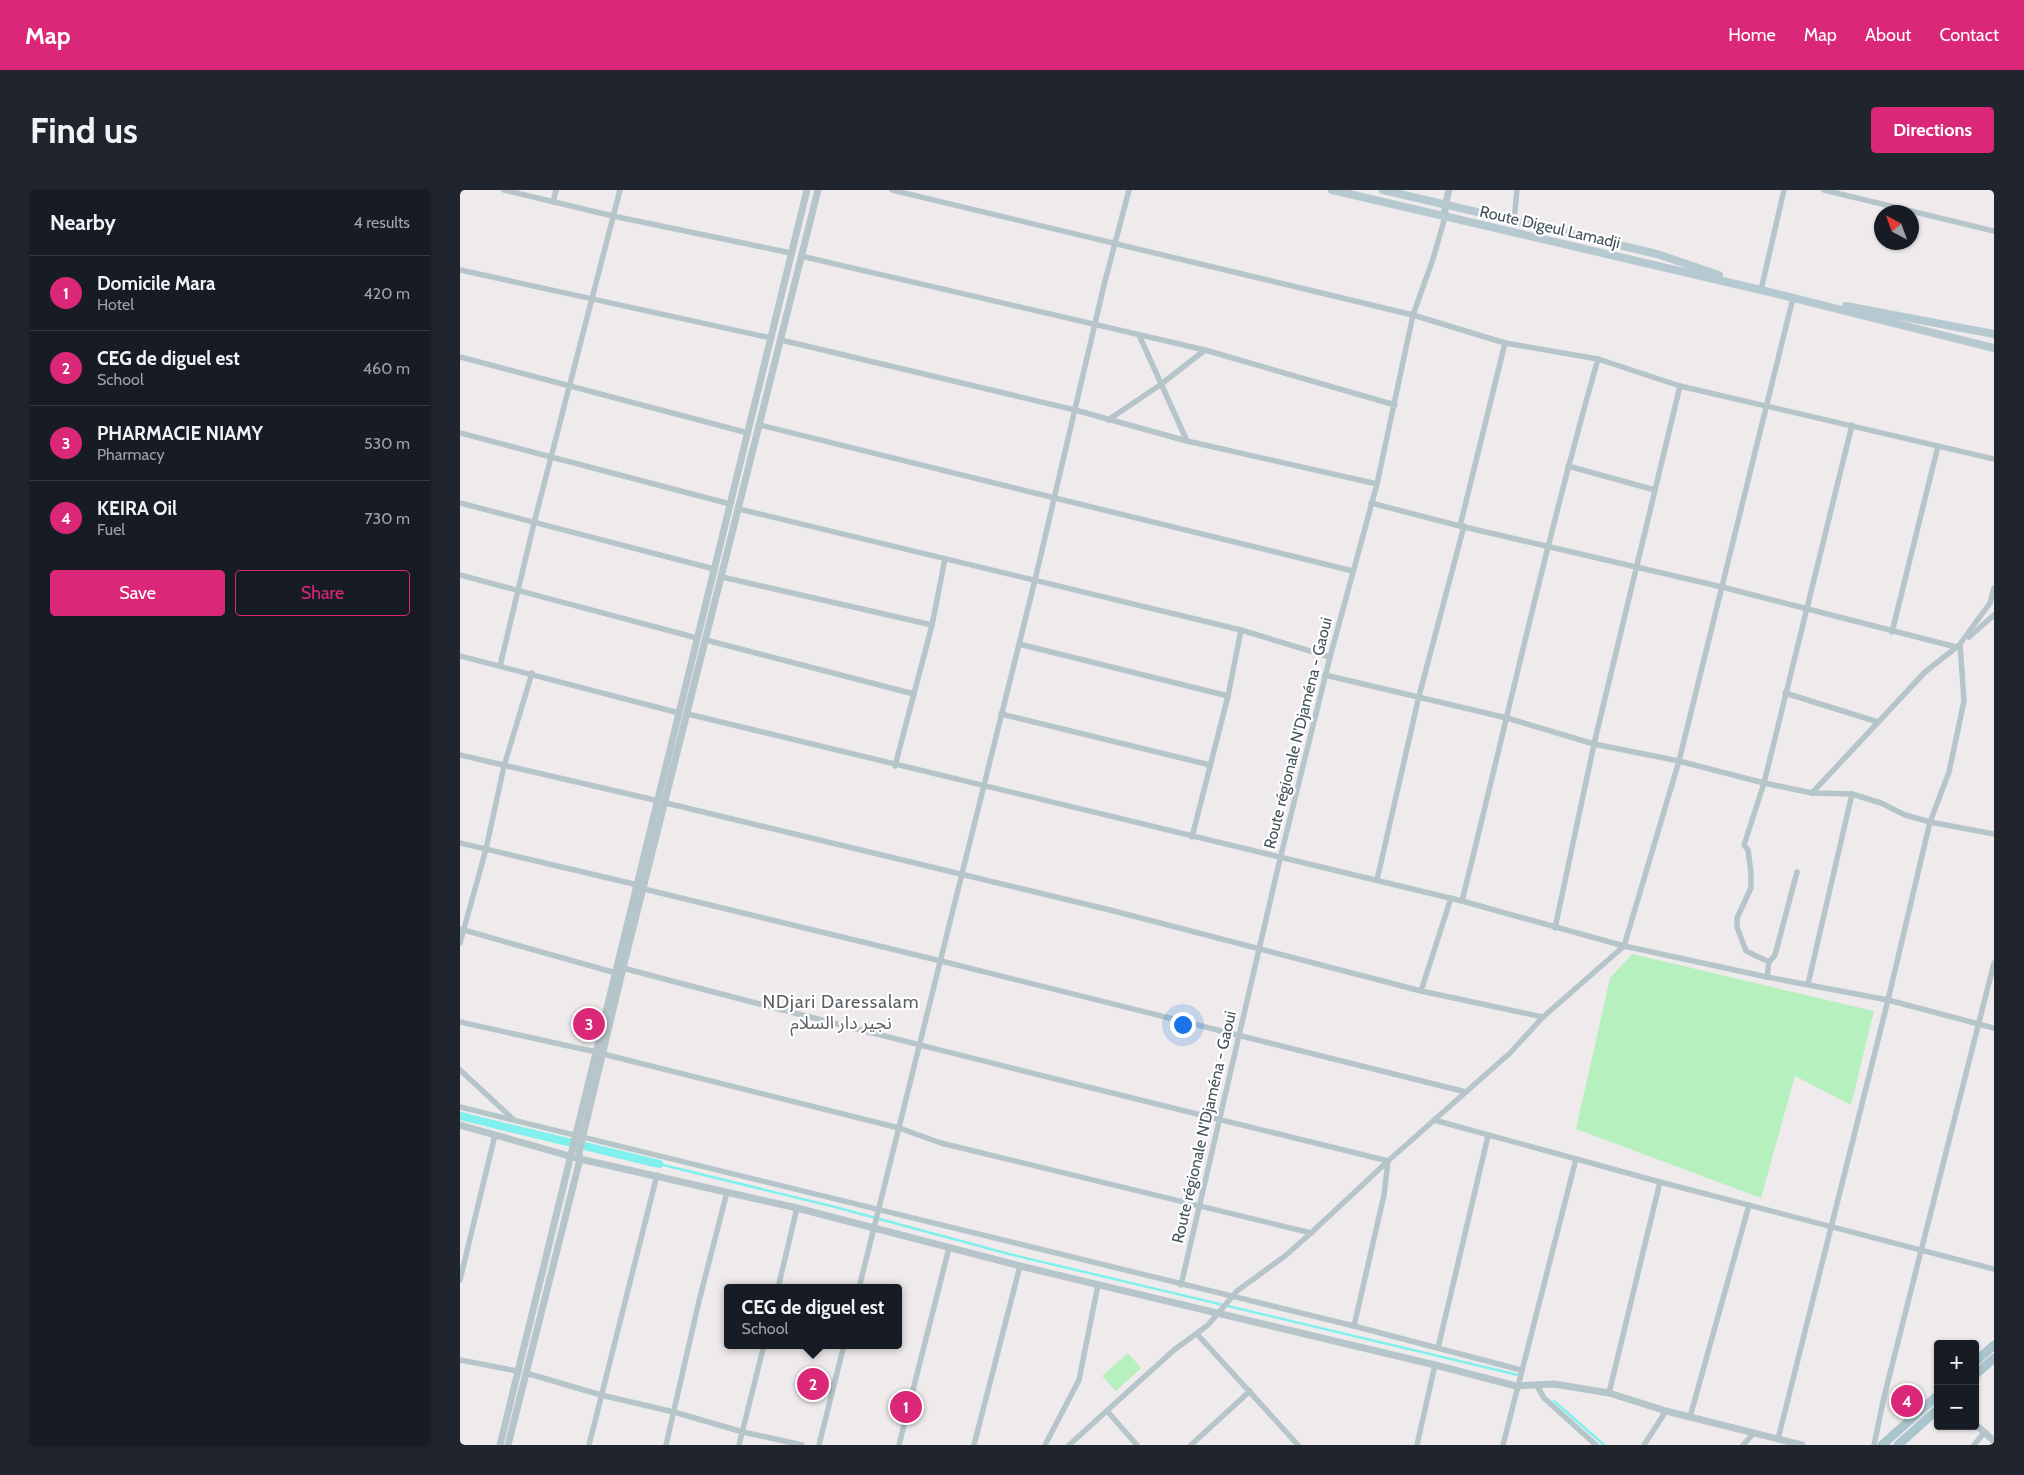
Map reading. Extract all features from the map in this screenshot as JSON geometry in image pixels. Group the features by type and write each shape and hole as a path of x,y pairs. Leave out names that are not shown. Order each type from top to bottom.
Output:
{"main road":[{"name":"Route Digeul Lamadji","path":"1332,190 1761,290 1994,348"},
{"name":"Route Digeul Lamadji","path":"1383,190 1444,206 1514,220 1656,254 1761,290 1994,334"},
{"path":"1979,1358 1994,1345"},
{"path":"1979,1371 1994,1358"},
{"path":"1874,1445 1884,1443 1934,1399"},
{"path":"1898,1445 1934,1413"}],"street":[{"path":"504,190 613,216 792,254"},
{"path":"553,202 556,190"},
{"path":"500,666 520,590 534,523 620,190"},
{"path":"662,802 679,713 807,190"},
{"path":"500,1445 517,1372 579,1139 662,802 688,714 818,190"},
{"path":"892,190 1413,315 1505,342 1598,359 1680,386 1994,460"},
{"path":"860,1284 1056,497 1114,243 1129,190"},
{"name":"Route régionale N'Djaména - Gaoui","path":"1181,1285 1280,859 1325,675 1377,484 1413,315 1433,259 1445,217 1444,206 1449,190"},
{"path":"1514,220 1517,190"},
{"path":"1761,290 1784,190"},
{"path":"1824,190 1994,231"},
{"path":"802,256 1095,324 1138,336 1205,350 1394,405"},
{"path":"460,270 771,338"},
{"path":"1069,1445 1169,1354 1220,1313 1230,1299 1311,1233 1388,1161 1510,1053 1543,1016 1624,946 1679,761 1793,298"},
{"path":"1138,336 1187,441"},
{"path":"781,340 1075,410 1187,441 1377,484"},
{"path":"1377,880 1505,342"},
{"path":"1108,420 1160,385 1205,350"},
{"path":"460,357 748,432"},
{"path":"1462,901 1568,466 1598,359"},
{"path":"1555,928 1594,744 1680,386"},
{"path":"760,425 1353,571"},
{"path":"1769,962 1746,951 1737,927 1737,918 1751,888 1748,850 1744,845 1764,783 1852,425"},
{"path":"460,432 730,504"},
{"path":"1892,632 1938,446"},
{"path":"1568,466 1655,490"},
{"path":"1371,503 1636,568 1722,587 1892,632 1958,646"},
{"path":"460,504 714,569"},
{"path":"739,509 1240,630 1330,657"},
{"path":"895,766 932,625 945,559"},
{"path":"460,575 698,638"},
{"path":"722,577 932,625"},
{"path":"1778,1439 1888,1000 1930,822 1949,772 1964,701 1958,646 1990,603 1994,588"},
{"path":"1812,793 1925,672 1994,615"},
{"path":"1192,837 1228,696 1240,630"},
{"path":"706,640 914,694"},
{"path":"1019,644 1228,696"},
{"path":"460,656 532,673 679,713"},
{"path":"460,943 462,930 486,849 504,766 532,673"},
{"path":"1325,675 1508,718 1594,744 1679,761 1764,783 1812,793 1852,794 1881,803 1905,815 1930,822 1994,834"},
{"path":"1785,693 1878,722"},
{"path":"688,714 1280,859 1451,898 1624,946 1767,978 1888,1000 1994,1028"},
{"path":"1001,714 1210,765"},
{"path":"460,755 1114,911 1421,991 1543,1016"},
{"path":"1808,984 1852,794"},
{"path":"460,843 1466,1092"},
{"path":"1767,978 1769,962 1775,955 1797,872"},
{"path":"1421,991 1451,898"},
{"path":"462,930 822,1022 920,1044 1388,1161"},
{"path":"1874,1445 1886,1388 1994,963"},
{"path":"460,1022 600,1053 899,1128 941,1142 1311,1233"},
{"path":"460,1070 515,1120"},
{"path":"460,1107 515,1120 579,1139 1181,1285 1230,1299 1354,1326 1521,1370"},
{"path":"1434,1120 1660,1182 1994,1269"},
{"path":"460,1126 874,1226 948,1248 1020,1266 1516,1386 1554,1384 1609,1393 1666,1411 1802,1445"},
{"path":"460,1280 495,1134"},
{"path":"1438,1348 1488,1136"},
{"path":"508,1445 575,1154"},
{"path":"1503,1445 1516,1386 1576,1159"},
{"path":"1354,1326 1384,1195 1388,1161"},
{"path":"588,1445 657,1175"},
{"path":"1609,1393 1660,1182"},
{"path":"666,1445 699,1301 727,1192"},
{"path":"1690,1417 1749,1205"},
{"path":"779,1284 797,1208"},
{"path":"898,1445 948,1248"},
{"path":"974,1445 1020,1266"},
{"path":"1045,1445 1078,1380 1098,1285"},
{"path":"1196,1334 1298,1445"},
{"path":"739,1445 763,1349"},
{"path":"819,1445 843,1349"},
{"path":"460,1360 517,1372"},
{"path":"1416,1445 1435,1365"},
{"path":"526,1373 601,1395 674,1412 743,1432 802,1445"},
{"path":"1537,1386 1544,1398 1596,1445"},
{"path":"1191,1445 1250,1391"},
{"path":"1106,1411 1136,1445"},
{"path":"1644,1445 1666,1411"},
{"path":"1979,1428 1994,1441"},
{"path":"1743,1445 1754,1432"},
{"path":"1974,1445 1984,1433"}],"green space":[{"path":"1632,954 1874,1011 1851,1105 1795,1076 1761,1198 1576,1129 1610,978"},
{"path":"1128,1353 1141,1368 1116,1391 1102,1376"}],"waterway":[{"path":"460,1116 659,1164"},
{"path":"659,1164 835,1207 1009,1254 1518,1375"},
{"path":"1554,1401 1604,1445"}],"place":[{"name":"PHARMACIE NIAMY","path":"589,1024"},
{"name":"CEG de diguel est","path":"813,1384"},
{"name":"KEIRA Oil","path":"1907,1401"},
{"name":"Domicile Mara","path":"906,1407"}],"district":[{"name":"NDjari Daressalam نجير دار السلام","path":"841,1012"}]}
